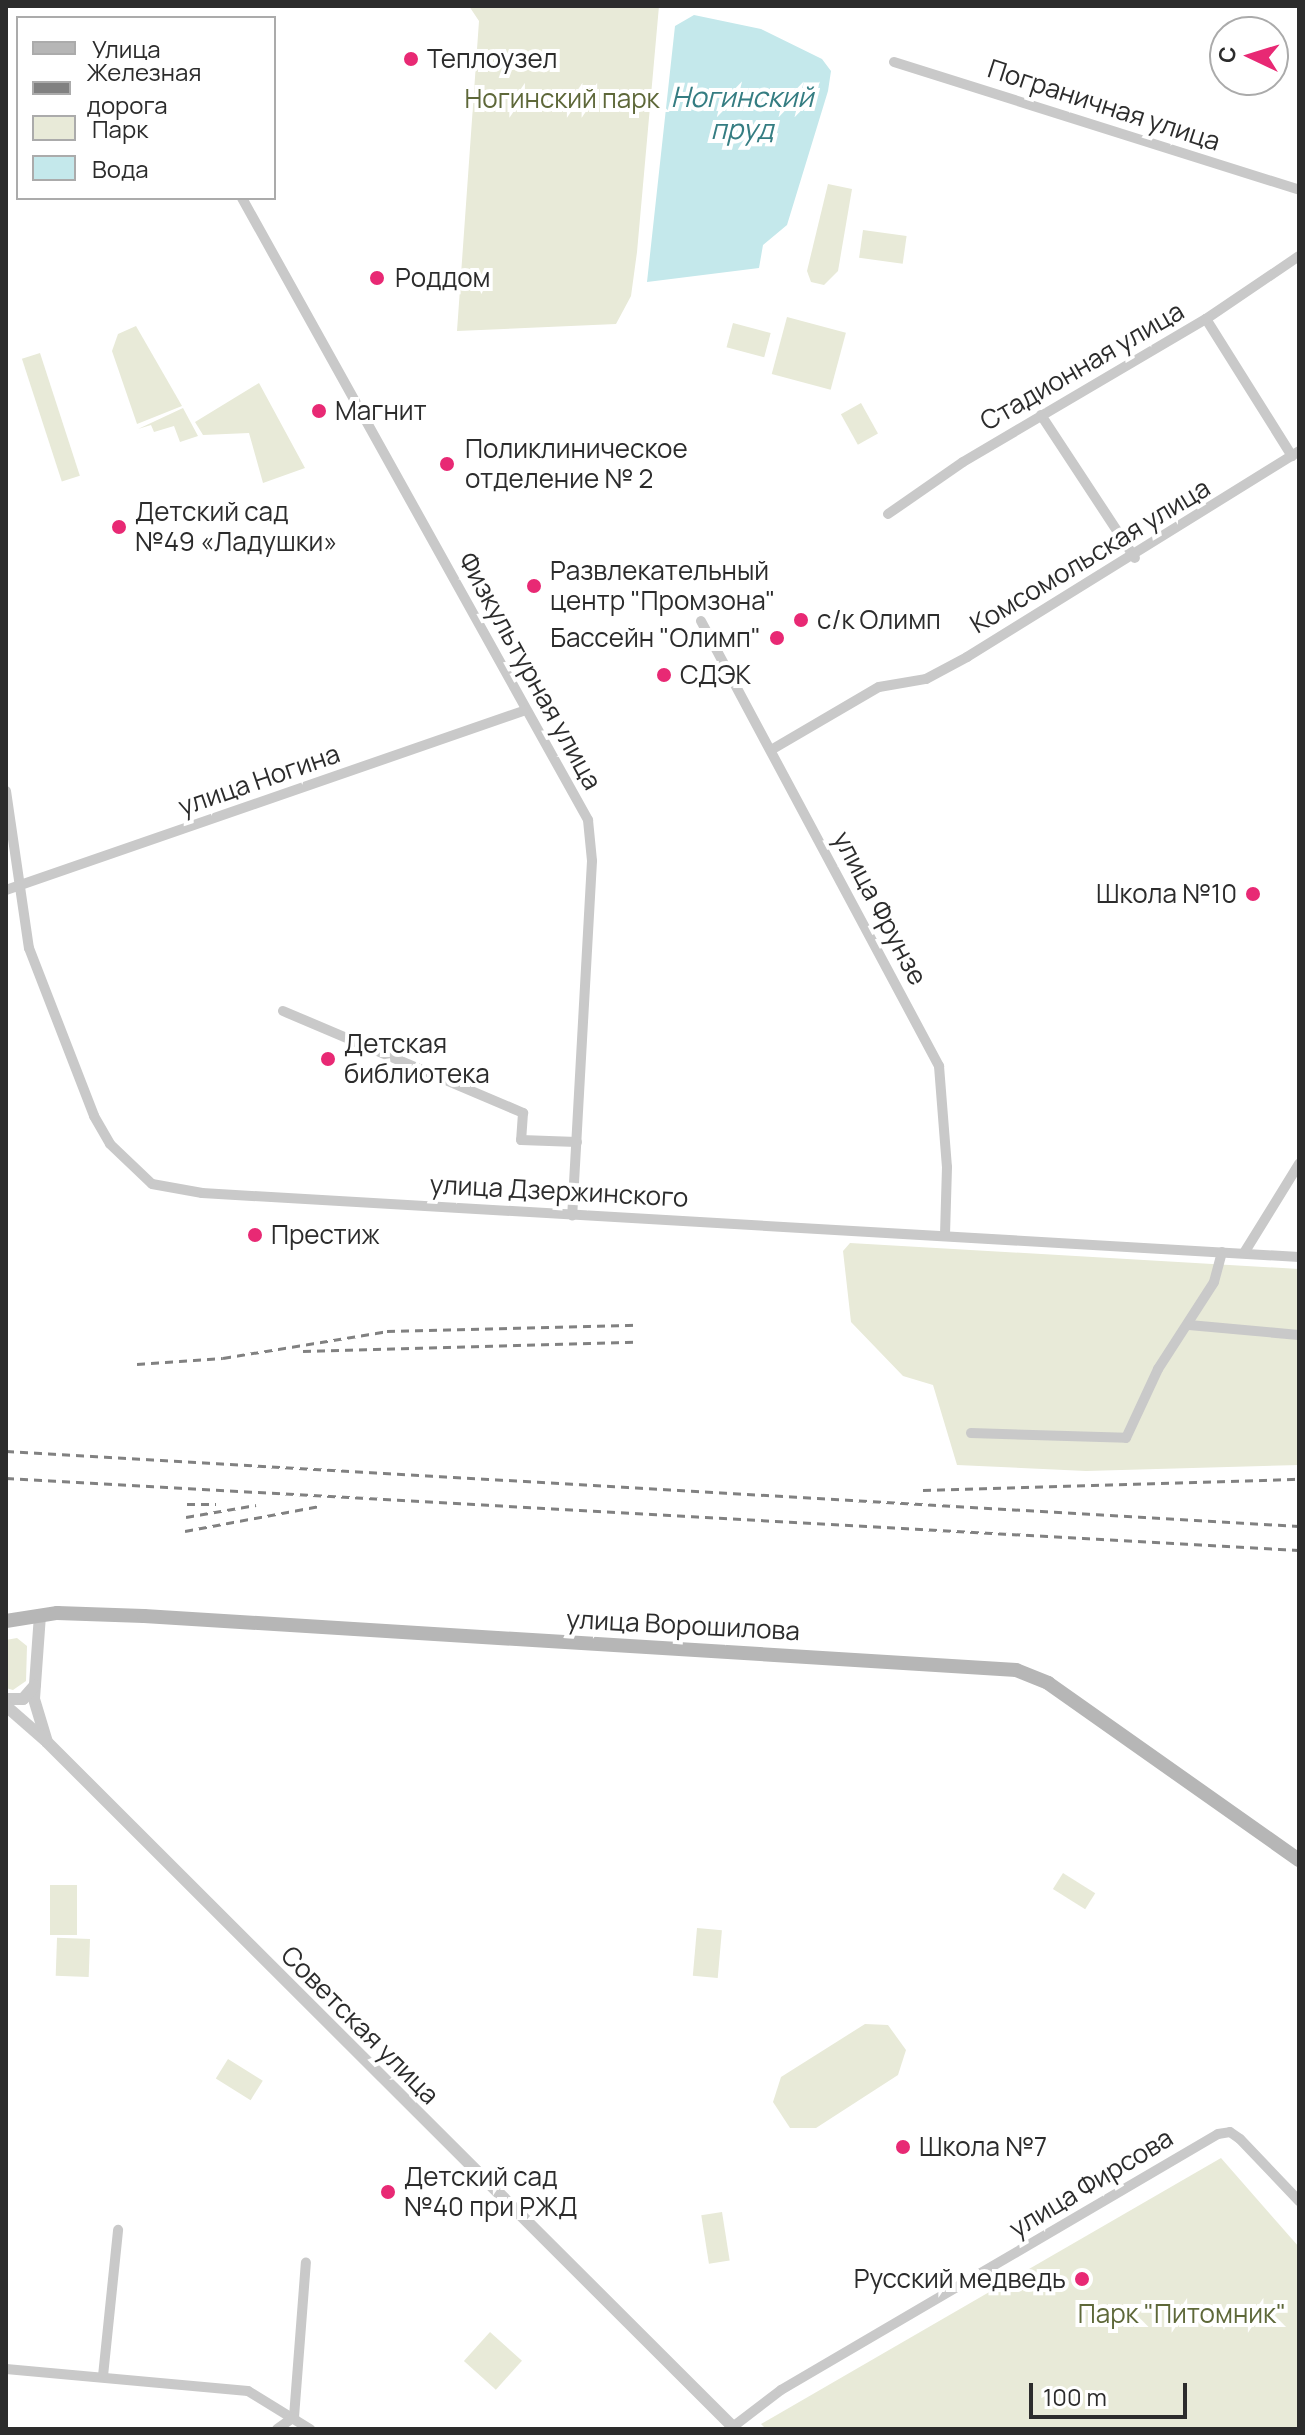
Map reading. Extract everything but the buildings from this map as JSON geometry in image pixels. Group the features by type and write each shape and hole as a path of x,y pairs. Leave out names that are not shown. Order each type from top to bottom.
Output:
{"main road":[{"name":"улица Ворошилова","path":"6,1621 40,1615 181,1618 1016,1670 1048,1683 1299,1860"}],"street":[{"name":"Пограничная улица","path":"894,62 1299,190"},
{"name":"Физкультурная улица","path":"243,200 588,820 592,861 572,1215"},
{"name":"Стадионная улица","path":"888,514 1041,415 1206,319 1299,256"},
{"path":"1206,319 1296,454"},
{"path":"1041,415 1135,558"},
{"name":"Комсомольская улица","path":"771,750 879,687 926,679 1135,558 1296,454"},
{"name":"улица Фрунзе","path":"701,621 939,1066 947,1167 945,1235"},
{"name":"улица Ногина","path":"11,887 526,710"},
{"name":"улица Дзержинского","path":"6,791 11,887 29,948 94,1116 110,1144 152,1184 202,1193 1299,1257"},
{"path":"283,1011 523,1113 521,1140 577,1142"},
{"path":"1244,1253 1299,1164"},
{"path":"971,1433 1122,1441 1158,1369 1214,1282 1222,1252"},
{"path":"1189,1325 1299,1335"},
{"name":"Советская улица","path":"40,1615 36,1709 47,1742 732,2428"},
{"path":"6,1699 23,1699 36,1683"},
{"path":"6,1706 47,1742"},
{"name":"улица Фирсова","path":"732,2428 781,2390 1218,2134 1230,2132 1240,2139 1299,2201"},
{"path":"103,2376 118,2230"},
{"path":"294,2417 306,2262"},
{"path":"6,2369 248,2391 310,2429"},
{"path":"277,2429 294,2417"}],"green space":[{"name":"Ногинский парк","path":"469,6 659,6 637,252 631,296 616,324 457,331 479,21"},
{"path":"828,184 852,189 838,271 824,285 811,282 807,271"},
{"path":"863,230 907,236 903,264 859,258"},
{"path":"787,317 846,333 831,390 772,374"},
{"path":"733,323 771,333 764,357 727,347"},
{"path":"136,326 182,406 137,424 112,351 118,334"},
{"path":"40,353 80,476 62,482 22,359"},
{"path":"259,383 305,468 263,483 249,433 203,435 195,422"},
{"path":"861,403 878,434 858,445 841,414"},
{"path":"183,408 198,436 180,442 174,426 154,432 151,425 138,429"},
{"path":"850,1243 1299,1269 1299,1465 1086,1471 957,1465 933,1385 903,1376 851,1322 843,1251"},
{"path":"17,1638 27,1646 26,1681 13,1690 6,1688 6,1640"},
{"path":"1063,1873 1095,1893 1085,1909 1053,1889"},
{"path":"50,1885 77,1885 77,1935 50,1935"},
{"path":"697,1928 722,1930 718,1978 693,1976"},
{"path":"57,1938 90,1939 89,1977 56,1976"},
{"path":"865,2024 888,2025 906,2050 898,2075 816,2128 790,2128 773,2102 781,2077"},
{"path":"228,2059 263,2081 251,2100 216,2079"},
{"name":"Парк \"Питомник\"","path":"1221,2158 1299,2247 1299,2429 766,2429 761,2424"},
{"path":"722,2212 730,2260 709,2264 701,2215"},
{"path":"490,2332 522,2361 496,2390 464,2361"}],"water":[{"name":"Ногинский пруд","path":"694,15 761,29 822,59 831,71 828,91 787,225 763,245 759,268 647,282 675,26"}],"railway":[{"path":"137,1364 223,1358 387,1331 638,1325"},
{"path":"303,1351 635,1342"},
{"path":"6,1451 1299,1526"},
{"path":"6,1478 1299,1550"},
{"path":"923,1490 1299,1479"},
{"path":"187,1504 216,1504"},
{"path":"186,1517 256,1505"},
{"path":"185,1531 320,1506"}],"place":[{"name":"Теплоузел","path":"411,59"},
{"name":"Роддом","path":"377,278"},
{"name":"Магнит","path":"319,411"},
{"name":"Поликлиническое отделение № 2","path":"447,464"},
{"name":"Детский сад №49 «Ладушки»","path":"119,527"},
{"name":"Развлекательный центр \"Промзона\"","path":"534,586"},
{"name":"с/к Олимп","path":"801,620"},
{"name":"Бассейн \"Олимп\"","path":"777,638"},
{"name":"СДЭК","path":"664,675"},
{"name":"Школа №10","path":"1253,894"},
{"name":"Детская библиотека","path":"328,1059"},
{"name":"Престиж","path":"255,1235"},
{"name":"Школа №7","path":"903,2147"},
{"name":"Детский сад №40 при РЖД","path":"388,2192"},
{"name":"Русский медведь","path":"1082,2279"}]}
